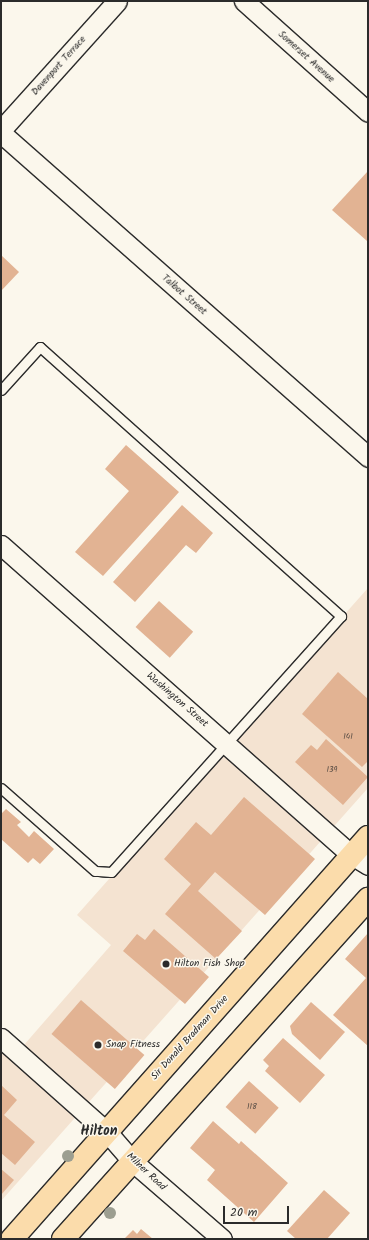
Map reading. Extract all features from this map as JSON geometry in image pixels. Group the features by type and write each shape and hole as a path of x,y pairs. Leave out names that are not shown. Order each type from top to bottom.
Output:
{"main road":[{"name":"Sir Donald Bradman Drive","path":"12,1239 107,1132 360,860 368,837"},
{"path":"63,1239 368,899"}],"street":[{"name":"Davenport Terrace","path":"1,132 117,1"},
{"name":"Somerset Avenue","path":"244,1 368,112"},
{"name":"Talbot Street","path":"1,132 368,457"},
{"name":"Washington Street","path":"1,545 360,860"},
{"name":"Milner Road","path":"1,1038 107,1132 132,1161 222,1239"}],"lane":[{"path":"1,390 40,347 341,616 111,872 95,871 1,788"}],"shaded area":[{"path":"368,588 368,788 1,1201 1,1038 17,1053 111,945 77,915"}],"building":[{"path":"368,171 368,240 367,241 332,210"},
{"path":"1,255 19,272 1,291"},
{"path":"126,445 179,492 103,576 75,552 129,491 105,469"},
{"path":"182,505 213,533 196,553 186,545 135,602 113,582"},
{"path":"159,601 193,632 170,658 136,627"},
{"path":"338,672 368,699 368,761 362,767 302,714"},
{"path":"326,739 368,777 343,805 295,762 311,745 317,750"},
{"path":"244,797 315,859 265,915 215,872 198,891 242,931 216,959 165,914 191,884 164,859 196,822 211,835"},
{"path":"6,809 21,822 17,825 29,837 34,831 54,849 40,864 33,858 28,863 1,839 1,814"},
{"name":"Hilton Fish Shop","path":"154,929 209,977 185,1004 123,951 137,934 145,940"},
{"path":"368,933 368,1046 333,1015 366,978 345,959"},
{"name":"Snap Fitness","path":"81,1000 144,1055 115,1089 51,1034"},
{"path":"311,1002 345,1032 320,1060 292,1034 290,1026"},
{"path":"283,1038 325,1075 300,1103 265,1071 269,1066 263,1060"},
{"path":"249,1081 279,1108 255,1134 226,1107"},
{"path":"1,1085 17,1100 4,1115 35,1142 15,1165 1,1153"},
{"path":"213,1121 239,1144 241,1141 288,1183 254,1222 207,1180 215,1170 190,1148"},
{"path":"1,1169 14,1180 1,1195"},
{"path":"324,1190 350,1213 327,1239 296,1239 287,1231"},
{"path":"141,1229 153,1239 124,1239 133,1230 137,1234"}],"place":[{"name":"Hilton Fish Shop","path":"166,964"},
{"name":"Snap Fitness","path":"98,1045"}],"district":[{"name":"Hilton","path":"99,1131"}]}
